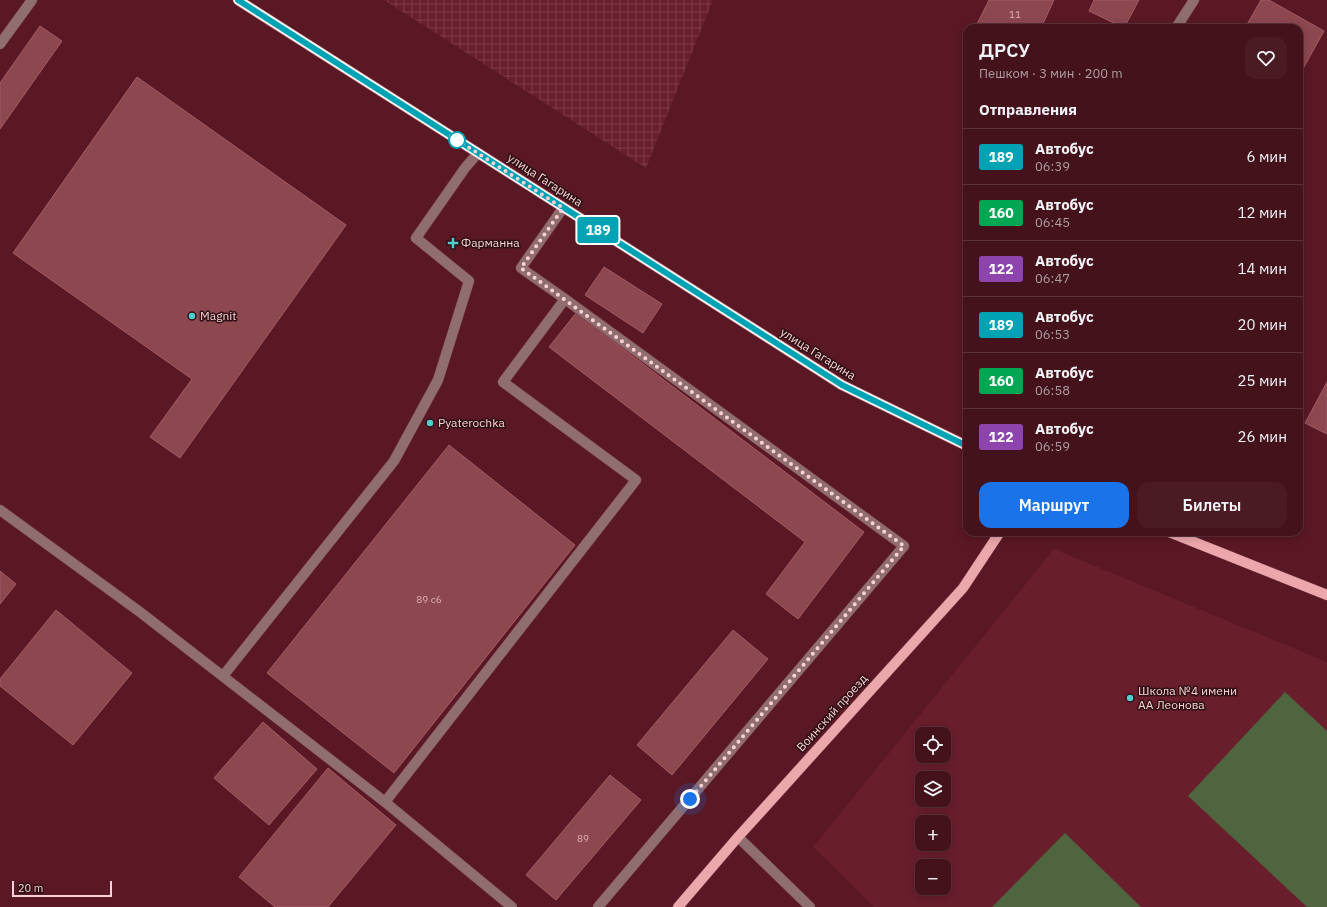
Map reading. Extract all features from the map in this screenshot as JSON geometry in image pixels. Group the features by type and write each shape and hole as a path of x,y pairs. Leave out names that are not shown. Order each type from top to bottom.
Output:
{"main road":[{"name":"улица Гагарина","path":"238,0 842,385 963,444"},
{"name":"Воинский проезд","path":"678,907 738,837 963,588 997,536"},
{"path":"1180,536 1327,595"}],"street":[{"path":"0,44 32,0"},
{"path":"1179,24 1194,0"},
{"path":"223,676 394,461 438,380 469,281 416,238 465,168 478,153"},
{"path":"563,208 521,268 904,546 598,907"},
{"path":"385,802 636,480 502,382 565,299"},
{"path":"0,510 140,612 223,676 385,802 512,907"},
{"path":"738,837 810,907"}],"shaded area":[{"path":"384,0 713,0 646,168"},
{"name":"Школа №4 имени АА Леонова","path":"1054,549 1327,662 1327,907 874,907 813,847"}],"green space":[{"path":"1285,692 1327,731 1327,907 1307,907 1188,796"},
{"path":"1065,833 1141,907 992,907"}],"building":[{"path":"989,0 1054,0 1043,24 977,24"},
{"path":"1094,0 1139,0 1126,24 1116,24 1089,11"},
{"path":"1261,0 1269,0 1324,31 1303,69 1303,24 1247,24"},
{"path":"40,26 62,41 0,129 0,83"},
{"name":"Magnit","path":"137,77 346,225 180,458 150,437 192,379 13,253"},
{"path":"604,267 662,304 643,333 585,295"},
{"path":"576,313 864,532 798,619 766,594 805,542 549,347"},
{"path":"1327,382 1327,434 1305,423"},
{"path":"449,445 575,545 394,773 267,673"},
{"path":"0,571 16,584 0,604"},
{"path":"56,610 132,673 73,745 0,686 0,679"},
{"path":"733,630 768,659 672,775 637,745"},
{"path":"263,722 317,769 269,825 214,778"},
{"path":"328,768 396,825 328,907 275,907 239,877"},
{"path":"610,775 641,800 556,900 526,875"}],"bus line":[{"name":"189","path":"238,0 842,385 963,444"}],"place":[{"name":"Фарманна","path":"453,243"},
{"name":"Magnit","path":"192,316"},
{"name":"Pyaterochka","path":"430,423"},
{"name":"Школа №4 имени АА Леонова","path":"1130,698"}],"route":[{"path":"457,140 451,136 563,208 521,268 904,546 690,799"}]}
